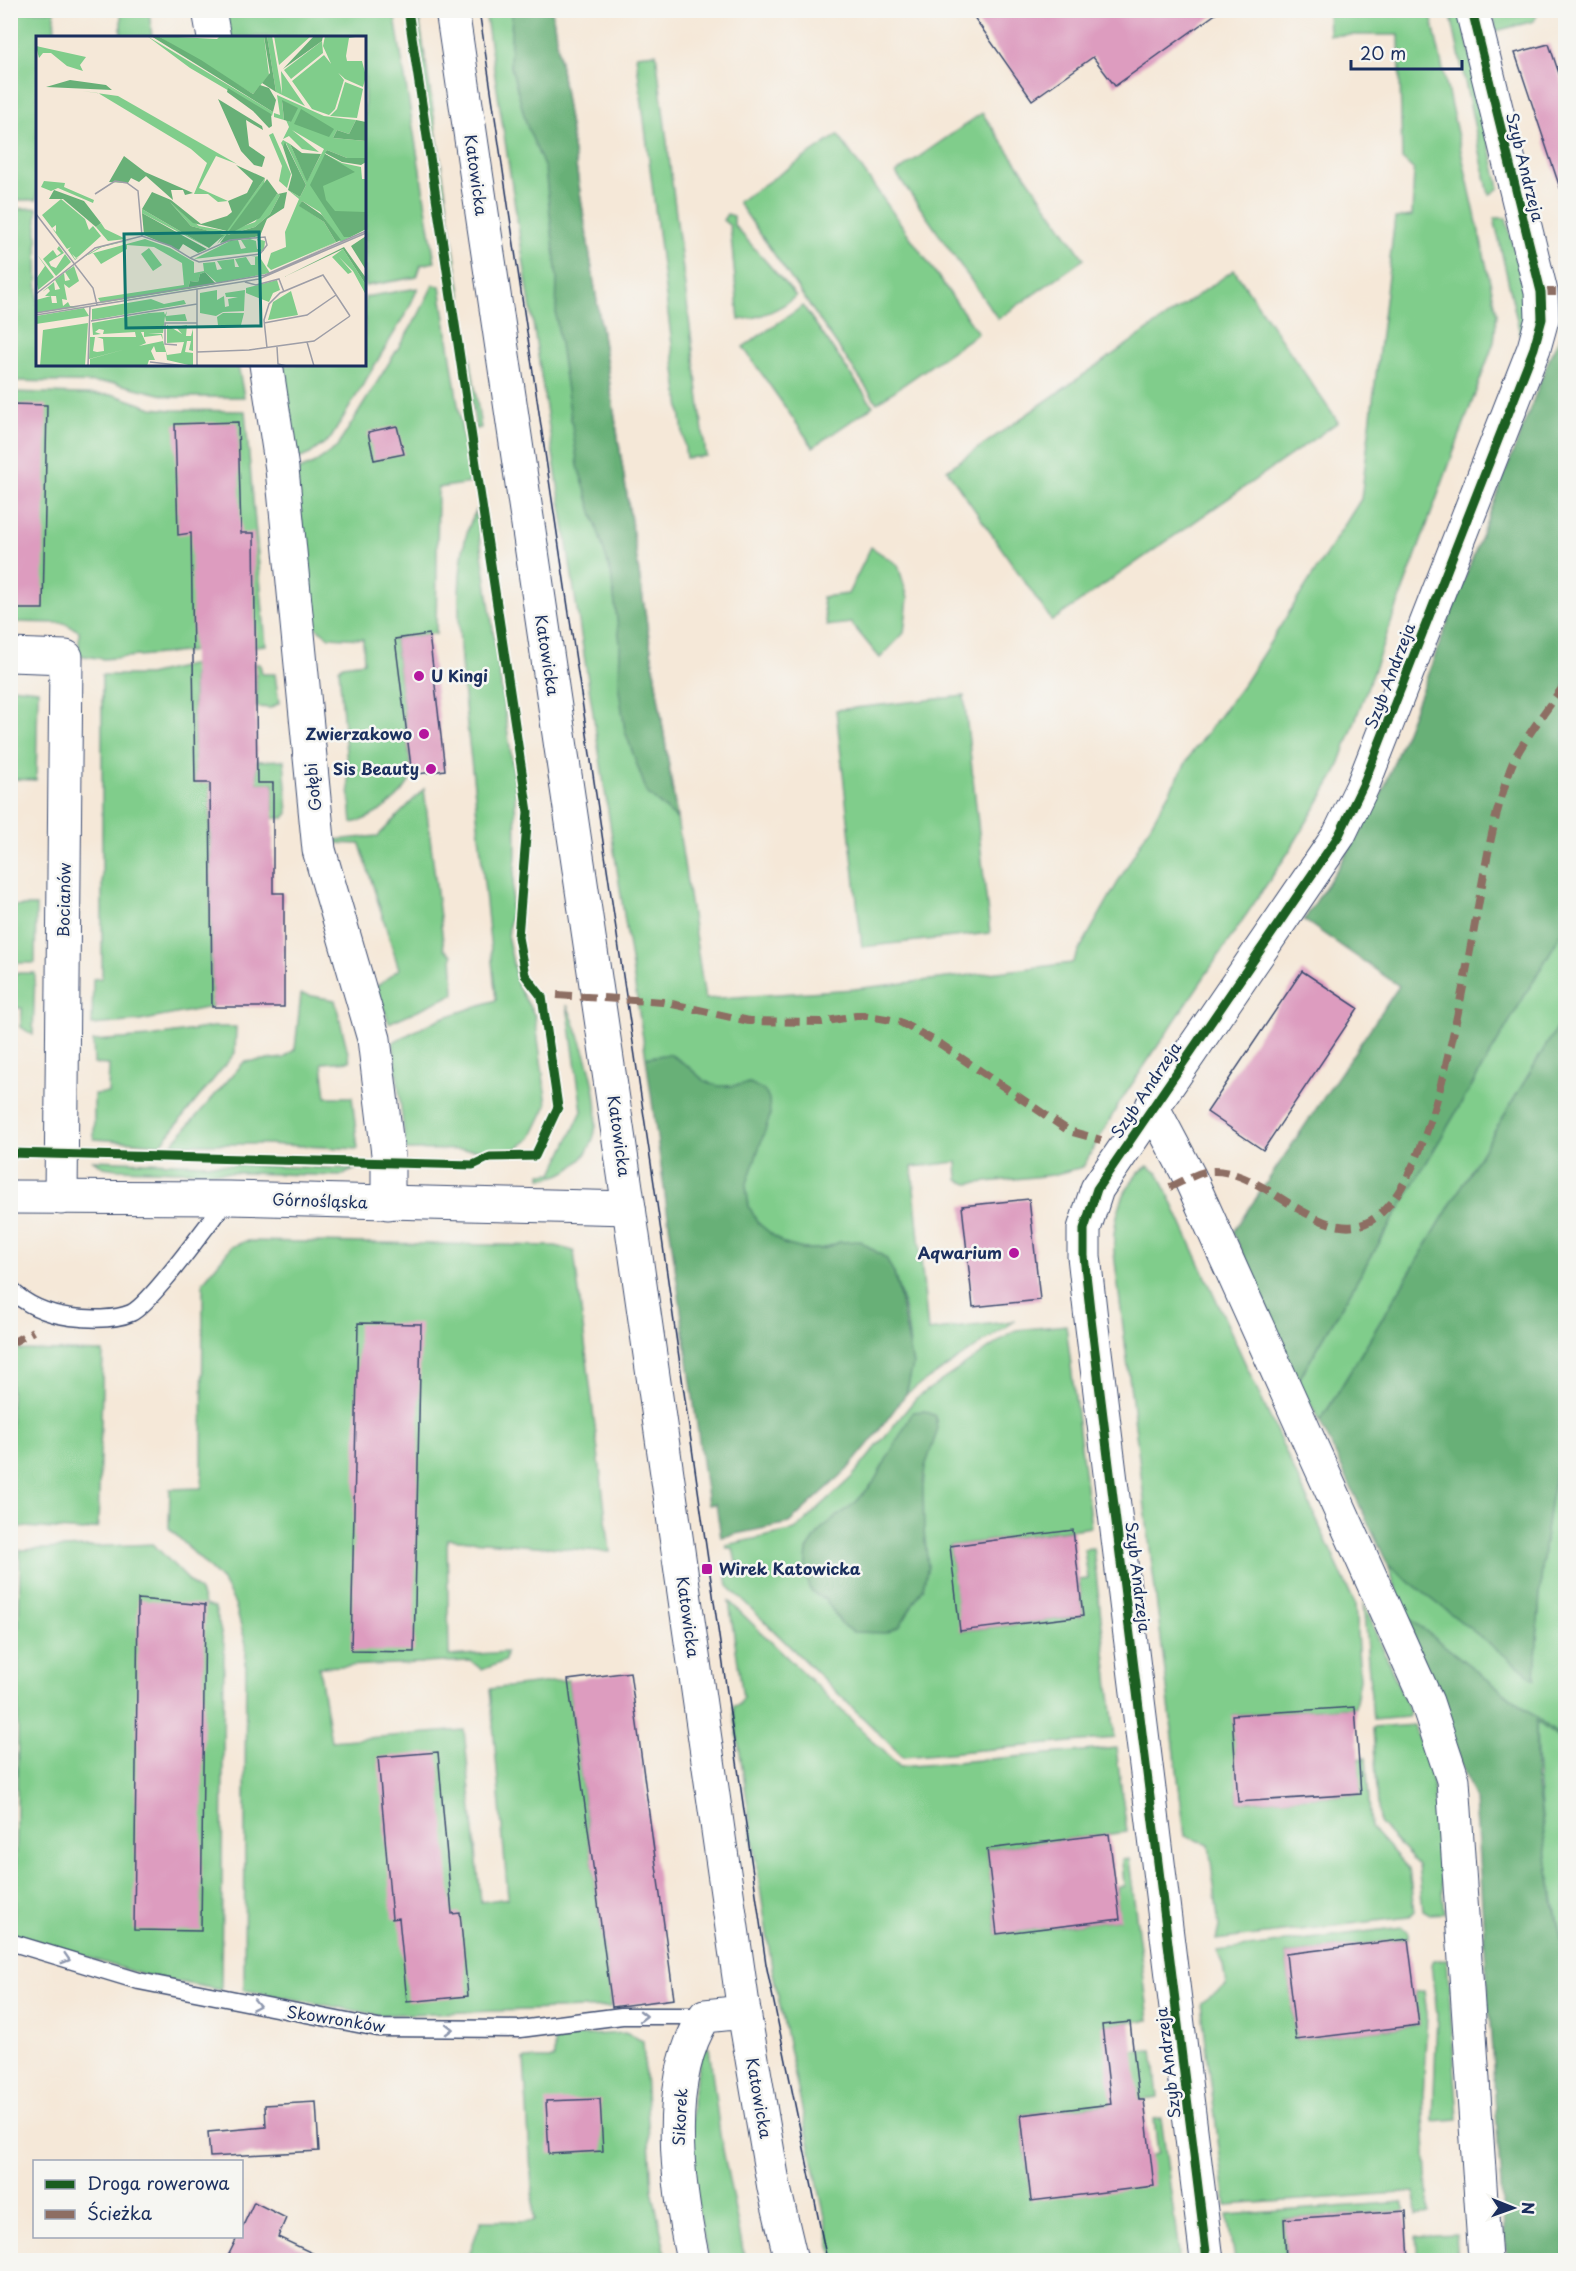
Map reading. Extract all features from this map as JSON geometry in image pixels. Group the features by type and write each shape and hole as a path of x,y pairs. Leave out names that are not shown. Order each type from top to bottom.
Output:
{"street":[{"path":"209,10 214,36"},
{"name":"Katowicka","path":"452,10 629,1208 744,2012 774,2188 791,2260"},
{"name":"Szyb Andrzeja","path":"1207,2260 1084,1256 1084,1229 1097,1189 1339,835 1358,795 1534,348 1553,292 1472,10"},
{"name":"Gołębi","path":"266,366 282,469 319,850 374,1039 388,1154 388,1203"},
{"name":"Bocianów","path":"10,655 66,657 61,1198"},
{"name":"Szyb Andrzeja","path":"1152,1106 1190,1178 1422,1691 1453,1780 1485,2260"},
{"name":"Górnośląska","path":"10,1197 228,1198 629,1208"},
{"path":"705,2016 744,2012"},
{"name":"Sikorek","path":"693,2260 680,2194 678,2139 682,2074 695,2035 705,2016"}],"lane":[{"path":"10,1288 36,1308 58,1315 81,1318 130,1313 143,1304 228,1198"},
{"name":"Skowronków","path":"10,1942 139,1981 378,2028 520,2029 621,2016 705,2016"}],"green space":[{"path":"1493,10 1539,11 1534,21 1496,31"},
{"path":"10,11 54,11 55,36 36,36 36,200 11,200"},
{"path":"121,11 149,11 152,36 121,36"},
{"path":"219,11 394,11 435,262 421,265 417,277 366,286 366,36 224,36"},
{"path":"413,11 418,11 481,428 476,429"},
{"path":"485,11 552,11 705,999 854,989 1072,963 1191,754 1245,682 1361,499 1395,218 1412,216 1414,170 1402,159 1399,35 1329,35 1328,11 1430,11 1497,313 1494,342 1336,773 1290,850 1120,1102 1083,1167 1052,1175 968,1184 958,1180 957,1162 912,1167 928,1331 1015,1321 906,1394 910,1344 898,1288 886,1258 840,1242 822,1248 809,1249 793,1247 772,1236 756,1219 747,1198 749,1168 770,1116 750,1083 727,1087 712,1086 704,1083 685,1065 669,1056 646,1058"},
{"path":"512,11 552,11 677,819 647,793 625,731 619,690 620,643 611,574 578,466 556,317 557,279 545,169 527,126 510,63"},
{"path":"1450,11 1461,11 1499,188 1489,195"},
{"path":"656,53 706,456 686,458 636,55"},
{"path":"982,113 1084,259 998,319 896,173"},
{"path":"838,135 978,333 877,403 738,202"},
{"path":"36,208 36,366 238,366 244,397 172,397 115,383 11,381 11,209"},
{"path":"727,214 734,216 734,225 796,296 790,301 762,315 739,320 730,226 723,220"},
{"path":"1494,218 1506,218 1517,261 1523,290 1522,334 1520,334"},
{"path":"1234,270 1338,422 1052,621 947,470"},
{"path":"433,285 440,286 470,483 438,488 436,633 395,639 412,775 403,791 388,805 370,817 352,823 339,669 343,665 364,662 363,639 329,637 314,626 295,472 313,464 337,447 418,316"},
{"path":"418,288 408,310 331,438 310,454 294,461 280,366 366,366 366,297"},
{"path":"803,306 873,406 813,447 743,347"},
{"path":"1565,328 1565,927 1298,1381 1233,1232 1399,986 1304,920 1364,827 1384,788 1551,354"},
{"path":"11,392 115,395 152,408 245,411 266,645 103,659 79,655 79,631 64,623 11,622"},
{"path":"476,511 515,783 516,856 508,939 518,987 535,1016 547,1105 531,1138 516,1149 406,1150 393,1042 439,1019 496,1000 460,648 461,569 466,536"},
{"path":"871,547 898,565 908,598 904,633 880,658 851,623 827,626 822,597 848,594"},
{"path":"260,664 262,674 275,674 279,703 271,708 257,707 256,674 193,675 195,783 210,783 212,1007 140,1021 92,1025 93,979 102,978 102,675 148,675 190,665"},
{"path":"11,687 38,690 36,780 11,779"},
{"path":"964,696 990,933 862,947 836,710"},
{"path":"284,760 288,813 284,818 273,818 273,783 257,783 257,761"},
{"path":"424,789 444,949 452,955 454,994 389,1023 376,987 399,969 360,844 334,843 333,840 378,836"},
{"path":"11,906 36,906 35,963 11,963"},
{"path":"1565,927 1565,1014 1320,1422 1298,1381"},
{"path":"11,973 35,973 33,1035 21,1027 22,1008 11,1008"},
{"path":"301,994 335,1000 350,1061 322,1063 326,1097 352,1097 358,1149 266,1144 172,1144 244,1062 284,1058 295,1049"},
{"path":"567,1005 589,1065 597,1110 595,1131 588,1150 575,1165 559,1175 541,1178 541,1174 553,1173 582,1111"},
{"path":"1565,1014 1566,1433 1558,1462 1547,1523 1535,1679 1388,1565 1320,1422"},
{"path":"212,1027 236,1027 235,1053 161,1144 94,1139 94,1094 108,1093 109,1065 94,1064 93,1041 150,1037"},
{"path":"669,1054 711,1084 733,1086 750,1083 765,1091 769,1099 770,1116 746,1186 749,1206 758,1223 784,1244 803,1249 823,1249 840,1242 860,1241 886,1258 894,1273 899,1292 913,1365 906,1394 875,1436 847,1470 789,1523 721,1537 716,1504 708,1505 646,1058"},
{"path":"93,1160 356,1169 340,1176 116,1169 103,1167"},
{"path":"1148,1166 1159,1174 1355,1604 1360,1679 1355,1707 1233,1715 1238,1802 1360,1794 1358,1759 1366,1758 1371,1828 1409,1869 1414,1912 1409,1917 1216,1940 1219,1927 1209,1845 1185,1836 1114,1253 1115,1230 1120,1205 1131,1182"},
{"path":"246,1241 556,1246 574,1251 610,1552 447,1539 449,1656 506,1652 505,1661 482,1670 471,1661 319,1667 331,1741 464,1730 481,1902 508,1898 490,1689 568,1680 612,2007 379,2015 244,1990 246,1644 235,1604 223,1582 169,1528 170,1489 202,1488 203,1282 231,1247"},
{"path":"1066,1325 1091,1527 950,1546 961,1631 1083,1616 1079,1580 1088,1579 1084,1549 1093,1548 1115,1738 903,1757 728,1586 726,1571 737,1568 733,1548 727,1548 726,1545 795,1530 852,1477 916,1398 1016,1330"},
{"path":"11,1335 20,1350 103,1352 98,1527 84,1531 11,1526"},
{"path":"925,1411 936,1416 937,1432 925,1467 923,1487 928,1567 923,1587 900,1626 886,1633 853,1632 843,1626 825,1599 816,1595 809,1588 805,1573 807,1550 822,1528 856,1502 873,1483 913,1412"},
{"path":"1565,1433 1565,1740 1405,1615 1388,1565 1535,1678 1540,1586 1547,1523"},
{"path":"153,1544 200,1592 205,1605 215,1608 224,1645 221,1990 143,1975 13,1934 16,1880 20,1550"},
{"path":"729,1601 900,1767 1116,1748 1127,1832 987,1849 997,1934 1119,1919 1116,1887 1124,1886 1122,1860 1129,1859 1149,2020 1103,2025 1133,2051 1153,2050 1158,2098 1021,2115 1031,2200 1158,2153 1154,2119 1161,2118 1179,2253 1177,2260 834,2260 772,1968 733,1706 739,1705 743,1698"},
{"path":"1363,1602 1410,1713 1408,1717 1373,1720"},
{"path":"1405,1615 1565,1740 1565,1743 1536,1721 1536,1778 1554,1906 1566,1957 1565,2260 1506,2260 1475,1800"},
{"path":"1536,1721 1565,1743 1565,1957 1544,1839"},
{"path":"1414,1725 1433,1784 1444,1913 1430,1914 1423,1910 1418,1865 1379,1823 1373,1728"},
{"path":"1402,1927 1408,1932 1408,1939 1286,1954 1296,2040 1419,2025 1415,1992 1424,1991 1427,2015 1423,2097 1429,2213 1417,2216 1415,2192 1226,2205 1201,2003 1226,1986 1223,1965 1217,1951"},
{"path":"1447,1959 1458,2119 1433,2121 1437,2015 1431,1964 1434,1960"},
{"path":"625,2033 643,2041 652,2189 667,2260 467,2260 481,2221 534,2221 524,2059 554,2059 554,2037"},
{"path":"709,2047 720,2135 745,2260 708,2260 691,2172 692,2099 702,2049"},
{"path":"1403,2202 1406,2211 1284,2219 1286,2260 1234,2260 1227,2215"},
{"path":"1455,2235 1457,2260 1418,2260 1416,2237"}],"building":[{"path":"969,10 1221,10 1115,86 1093,57 1032,100"},
{"path":"1549,44 1566,94 1566,187 1560,188 1515,53"},
{"path":"10,404 47,405 43,609 10,609"},
{"path":"238,422 241,533 254,533 257,783 273,783 273,893 284,893 284,1007 212,1007 210,783 195,783 191,533 178,535 175,424"},
{"path":"397,426 404,454 374,460 368,432"},
{"path":"429,634 445,770 412,775 395,639"},
{"path":"1302,971 1358,1008 1263,1150 1207,1112"},
{"path":"1029,1199 1040,1300 973,1307 962,1206"},
{"path":"358,1323 421,1324 414,1652 351,1651"},
{"path":"1073,1530 1083,1616 960,1631 950,1546"},
{"path":"138,1599 205,1605 201,1931 134,1930"},
{"path":"630,1672 674,1999 612,2007 568,1680"},
{"path":"1355,1707 1361,1794 1238,1802 1232,1715"},
{"path":"438,1752 452,1914 460,1913 468,1996 407,2002 399,1918 392,1919 378,1757"},
{"path":"1109,1834 1120,1919 997,1934 987,1849"},
{"path":"1408,1939 1419,2025 1296,2040 1286,1954"},
{"path":"1130,2022 1139,2100 1144,2100 1154,2186 1031,2201 1021,2115 1111,2104 1102,2025"},
{"path":"600,2099 603,2151 549,2154 546,2101"},
{"path":"316,2102 319,2151 210,2157 208,2132 266,2127 265,2105"},
{"path":"254,2202 286,2218 278,2237 327,2260 226,2260 237,2238 243,2238 243,2226"},
{"path":"1406,2211 1409,2260 1286,2260 1284,2219"}],"tram line":[{"path":"479,10 656,1197 766,1964 827,2260"}],"marked path":[{"path":"1541,292 1566,292"},
{"path":"1170,1187 1207,1171 1232,1174 1252,1182 1312,1217 1332,1224 1351,1227 1370,1221 1397,1194 1420,1149 1439,1093 1468,962 1490,844 1507,777 1522,745 1566,683"},
{"path":"557,995 663,1002 749,1021 822,1022 862,1015 900,1022 942,1045 1069,1131 1101,1140"},
{"path":"10,1344 33,1331"}],"cycle path":[{"path":"10,1153 473,1165 490,1157 535,1156 558,1107 542,997 525,975 518,937 528,812 408,10"},
{"path":"1207,2260 1091,1319 1084,1256 1084,1229 1097,1189 1339,835 1363,785 1534,348 1542,319 1541,292 1472,10"}],"place":[{"name":"U Kingi","path":"419,676"},
{"name":"Zwierzakowo","path":"424,734"},
{"name":"Sis Beauty","path":"431,769"},
{"name":"Aqwarium","path":"1014,1253"},
{"name":"Wirek Katowicka","path":"707,1569"}]}
